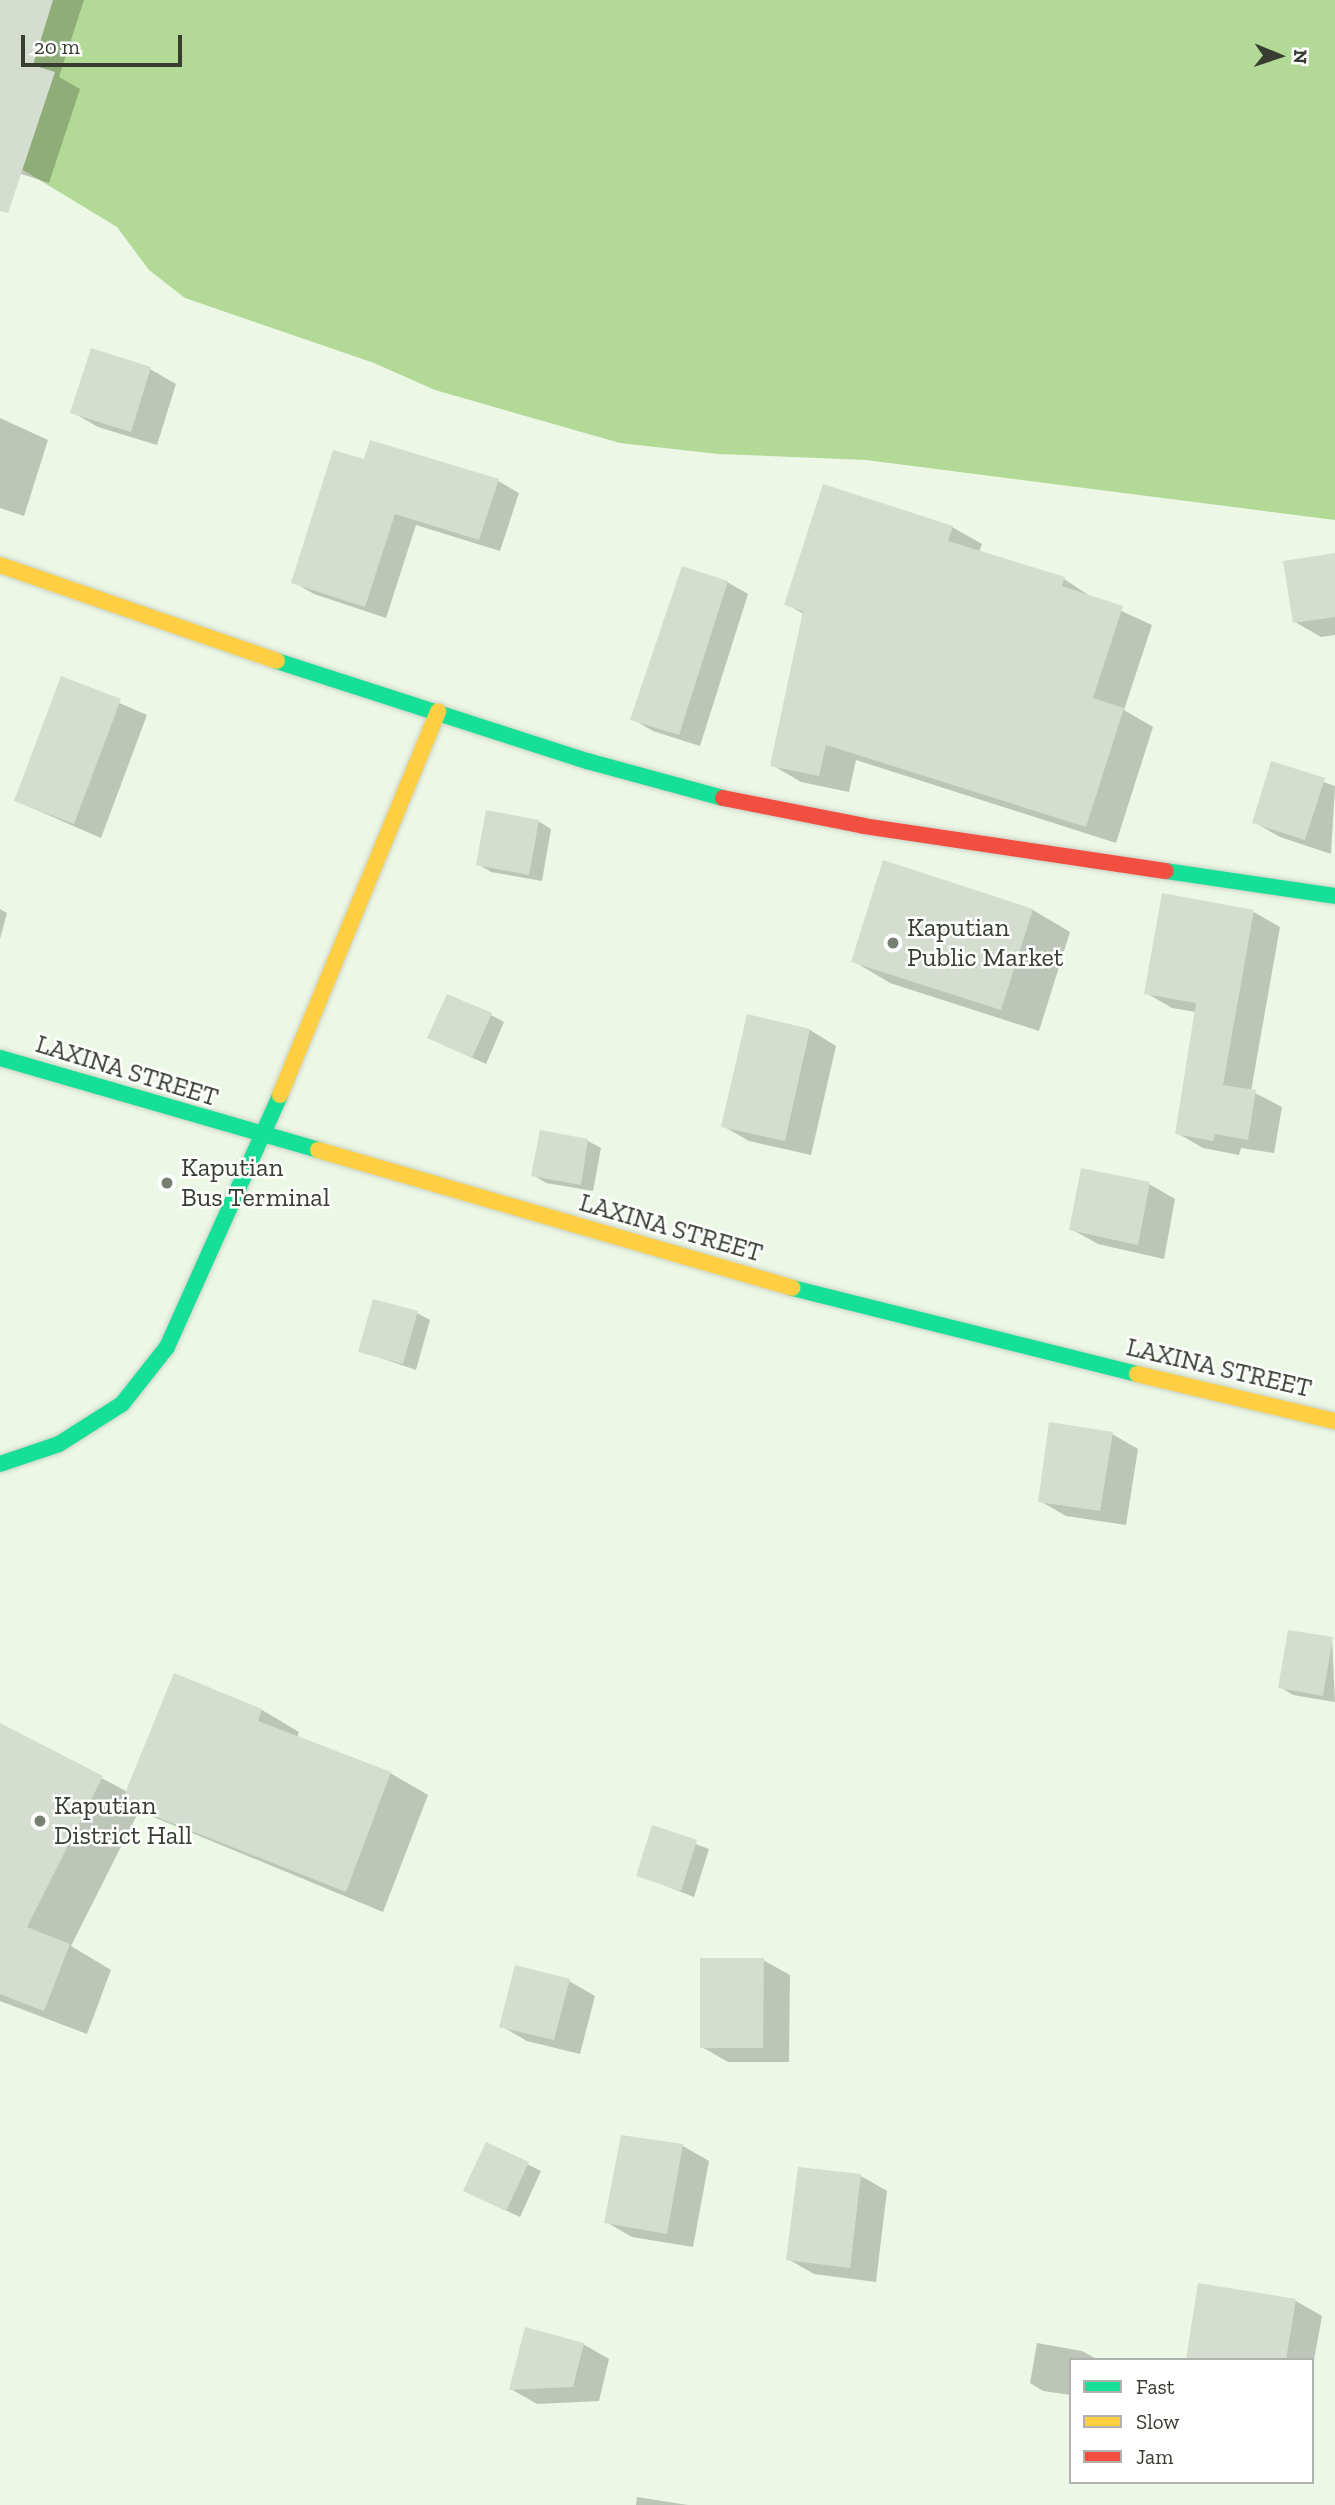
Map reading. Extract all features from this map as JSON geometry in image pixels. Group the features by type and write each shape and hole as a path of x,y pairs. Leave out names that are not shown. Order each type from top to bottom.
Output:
{"street":[{"path":"0,565 229,645 587,761 732,800 864,826 1335,896"},
{"path":"0,1464 59,1444 122,1404 167,1347 263,1138 438,711"},
{"name":"LAXINA STREET","path":"0,1058 263,1138 863,1308 1335,1421"}],"shaded area":[{"path":"0,0 1335,0 1335,520 866,460 718,454 620,443 435,390 374,363 185,298 149,270 117,227 23,170 0,162"}],"building":[{"path":"0,0 53,0 33,65 55,72 8,213 0,211"},
{"path":"91,348 151,367 131,432 70,413"},
{"path":"370,440 499,479 479,540 395,514 365,607 291,583 333,450 364,459"},
{"path":"823,484 953,526 948,541 1065,577 1062,586 1123,606 1093,698 1124,708 1086,827 826,745 819,776 770,766 803,611 784,605"},
{"path":"1335,553 1335,617 1293,623 1283,561"},
{"path":"682,566 728,581 679,735 630,720"},
{"path":"61,676 121,699 74,824 14,801"},
{"path":"1271,761 1325,778 1305,840 1252,823"},
{"path":"486,810 539,820 529,875 476,865"},
{"path":"883,860 1033,909 1001,1010 851,962"},
{"path":"1162,893 1254,910 1223,1085 1256,1090 1248,1140 1215,1134 1213,1141 1175,1134 1196,1003 1144,994"},
{"path":"447,994 492,1013 472,1058 427,1038"},
{"path":"747,1014 810,1029 785,1141 721,1127"},
{"path":"540,1130 588,1139 581,1185 531,1176"},
{"path":"1081,1168 1150,1182 1138,1245 1069,1230"},
{"path":"373,1299 418,1311 403,1364 358,1352"},
{"path":"1049,1422 1113,1432 1100,1511 1038,1502"},
{"path":"1288,1630 1333,1637 1323,1696 1278,1688"},
{"path":"174,1673 262,1709 258,1721 391,1772 346,1892 121,1803"},
{"name":"Kaputian District Hall","path":"0,1723 103,1776 27,1927 70,1944 44,2011 0,1994"},
{"path":"652,1825 697,1840 681,1891 636,1876"},
{"path":"700,1958 764,1958 763,2048 700,2048"},
{"path":"515,1965 570,1979 554,2040 499,2027"},
{"path":"621,2135 683,2144 667,2234 604,2223"},
{"path":"486,2142 529,2162 506,2211 463,2191"},
{"path":"798,2167 861,2174 850,2268 786,2260"},
{"path":"1198,2283 1296,2299 1286,2358 1186,2358"},
{"path":"525,2327 584,2343 573,2387 509,2390"}],"traffic: fast":[{"path":"277,661 587,761 723,798"},
{"path":"1166,871 1335,896"},
{"path":"0,1058 318,1150"},
{"path":"0,1464 59,1444 122,1404 167,1347 280,1095"},
{"path":"792,1288 1137,1374"}],"traffic: slow":[{"path":"0,565 277,661"},
{"path":"280,1095 438,711"},
{"path":"318,1150 792,1288"},
{"path":"1137,1374 1335,1421"}],"traffic: jam":[{"path":"723,798 864,826 1166,871"}],"place":[{"name":"Kaputian Public Market","path":"893,943"},
{"name":"Kaputian Bus Terminal","path":"167,1183"},
{"name":"Kaputian District Hall","path":"40,1821"}]}
